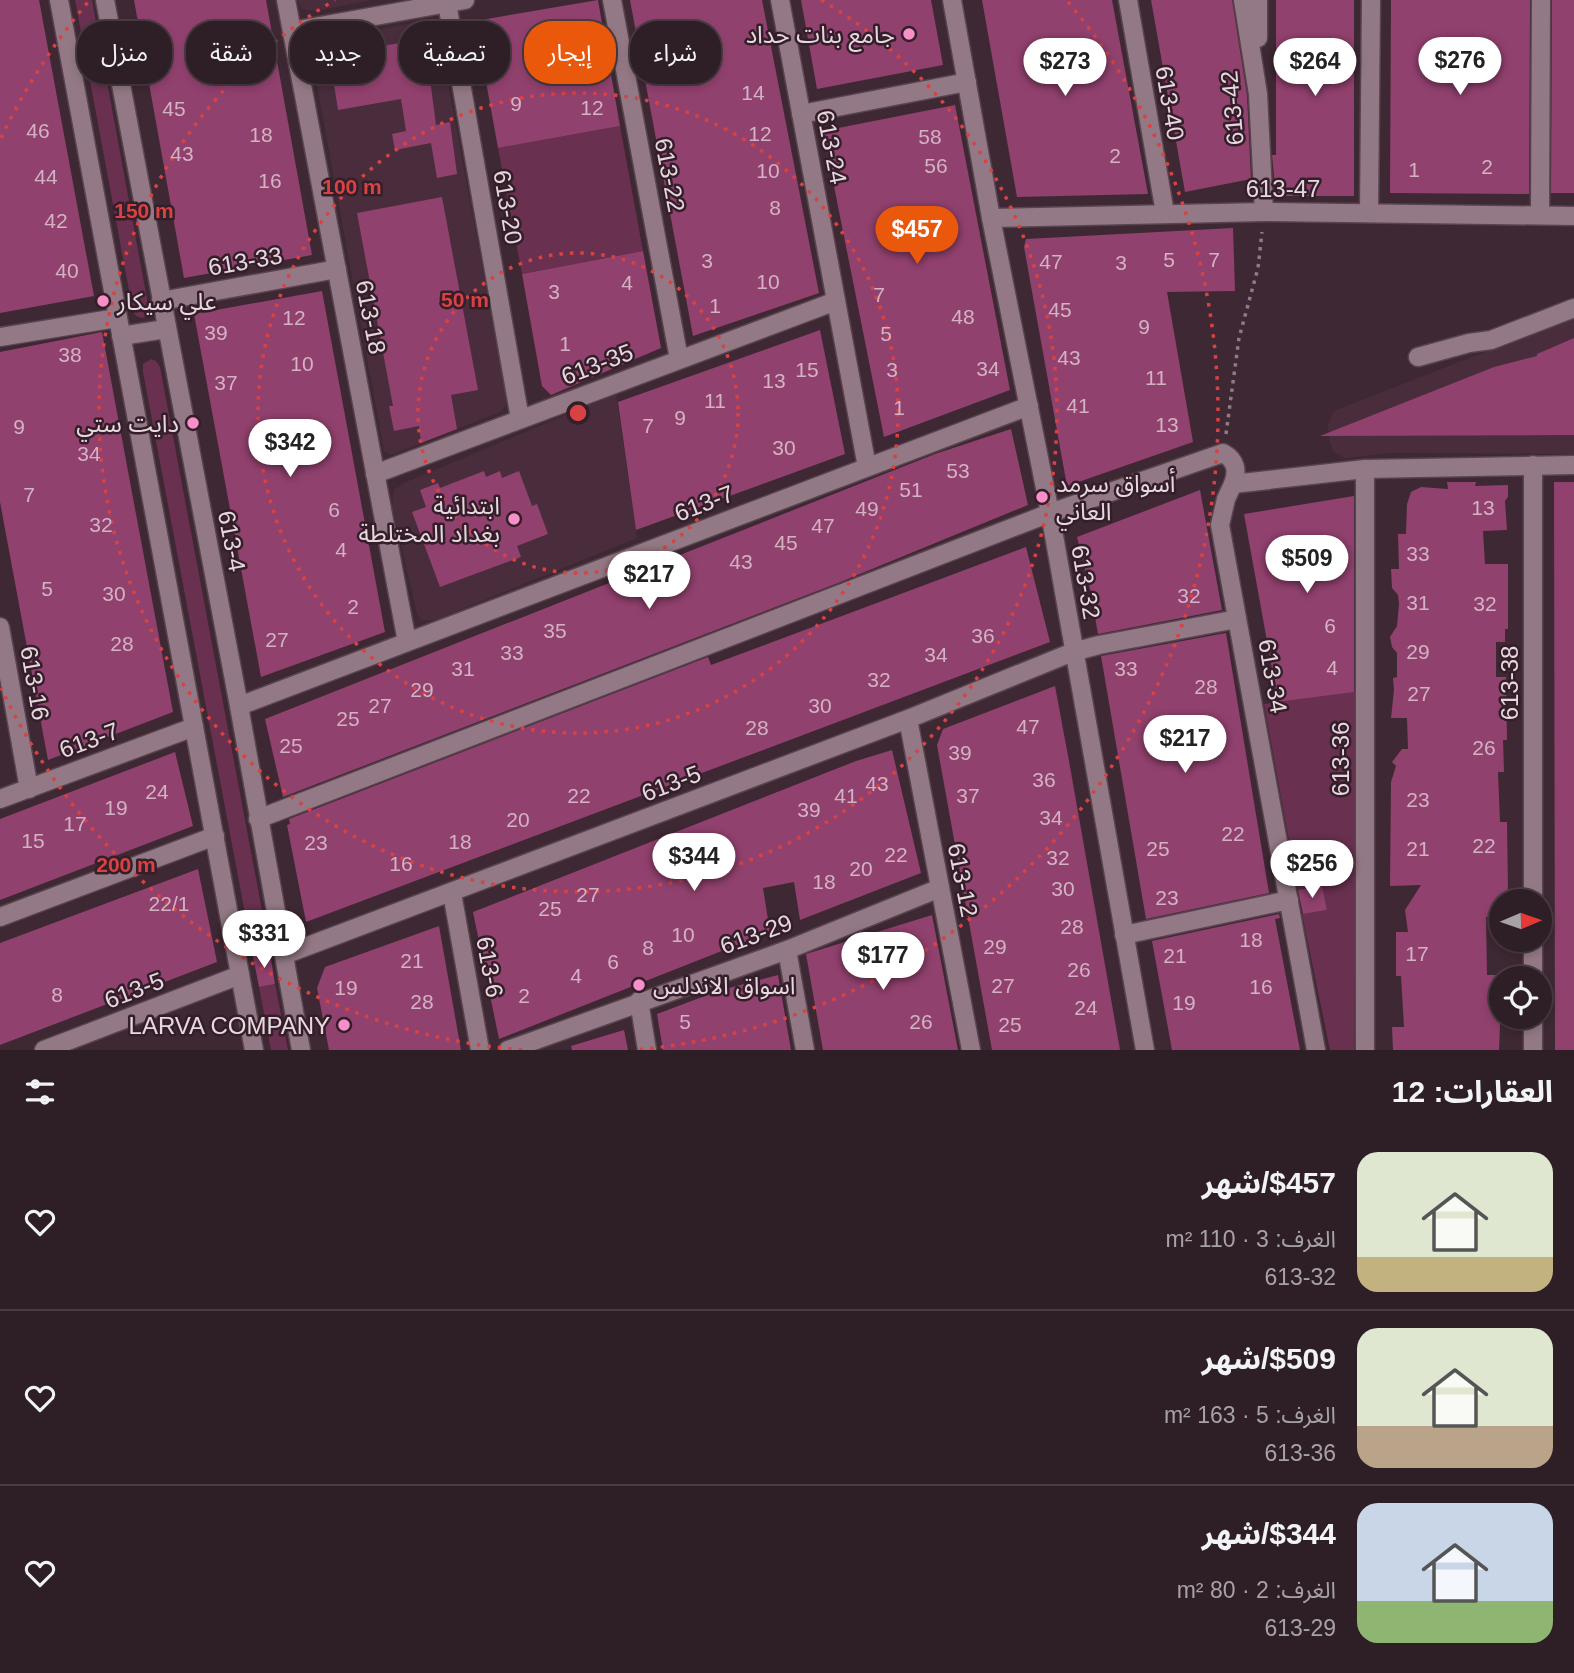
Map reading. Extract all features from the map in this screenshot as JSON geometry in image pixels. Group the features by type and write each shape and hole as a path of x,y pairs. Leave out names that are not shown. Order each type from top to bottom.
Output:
{"street":[{"path":"59,0 254,1050"},
{"name":"613-4","path":"105,0 239,706 301,1050"},
{"name":"613-18","path":"286,0 290,21"},
{"name":"613-22","path":"612,0 679,359"},
{"name":"613-24","path":"780,0 867,467"},
{"name":"613-32","path":"952,0 991,218 1050,513 1145,1050"},
{"name":"613-40","path":"1128,0 1165,214"},
{"name":"613-42","path":"1243,0 1258,94 1264,212"},
{"path":"1258,0 1258,94"},
{"path":"1369,214 1371,0"},
{"path":"1540,215 1541,0"},
{"path":"349,21 456,2"},
{"name":"613-20","path":"456,2 520,419"},
{"path":"801,114 967,82"},
{"name":"613-18","path":"302,84 407,642"},
{"name":"613-47","path":"991,218 1264,212 1574,216"},
{"name":"613-33","path":"161,301 337,270"},
{"name":"613-35","path":"375,474 836,302"},
{"path":"1418,357 1491,340 1574,308"},
{"path":"0,337 117,318"},
{"path":"121,336 166,329"},
{"name":"613-7","path":"239,706 1028,405"},
{"path":"258,819 1050,513 1223,453 1235,465 1233,484 1365,469 1574,465"},
{"name":"613-38","path":"1533,465 1533,889"},
{"name":"613-36","path":"1365,469 1365,1050"},
{"name":"613-34","path":"1233,484 1226,499 1220,525 1316,1050"},
{"name":"613-5","path":"284,955 908,719 1073,652 1237,619"},
{"name":"613-16","path":"0,627 29,789"},
{"name":"613-12","path":"908,719 971,1050"},
{"name":"613-7","path":"0,799 194,727"},
{"path":"0,917 215,836"},
{"name":"613-29","path":"508,1050 787,950 940,888"},
{"name":"613-6","path":"452,893 480,1050"},
{"path":"1124,935 1289,900"},
{"path":"787,950 804,1050"},
{"name":"613-5","path":"44,1050 78,1044 240,975"},
{"path":"639,1001 647,1050"},
{"path":"1533,1029 1533,1050"}],"path":[{"path":"1223,453 1239,338 1258,268 1264,212"}],"shaded area":[{"path":"75,0 92,0 96,21 79,21"},
{"path":"297,0 371,0 316,11 302,9"},
{"path":"399,26 399,84 448,84 507,401 500,412 391,455 384,451 317,84 385,84 385,28"},
{"path":"91,84 107,84 149,310 147,316 142,318 133,312"},
{"path":"620,126 643,251 522,274 498,148"},
{"path":"1574,317 1574,454 1392,453 1345,458 1333,451 1328,424 1334,411"},
{"path":"151,359 160,367 270,953 253,956 143,372 143,364"},
{"name":"ابتدائية بغداد المختلطة","path":"616,394 637,538 435,620 421,620 417,614 392,507 394,490 404,483"},
{"path":"1358,691 1354,1050 1330,1050 1302,914 1327,910 1322,887 1298,890 1264,704"},
{"path":"275,984 288,1050 271,1050 259,987"}],"building":[{"path":"0,0 39,0 94,296 0,313"},
{"path":"134,0 266,0 270,21 186,21 186,84 276,84 276,55 312,255 184,278 149,84 172,84 172,21 138,21"},
{"path":"598,0 602,21 524,21 524,84 613,84 620,126 498,148 486,84 510,84 510,21 475,21"},
{"path":"630,0 762,0 819,293 693,336 646,84 721,84 721,21 634,21"},
{"path":"801,0 931,0 943,65 817,89"},
{"path":"982,0 1112,0 1148,194 1017,197"},
{"path":"1151,0 1232,0 1247,95 1251,179 1185,192"},
{"path":"1276,0 1354,0 1354,196 1276,196 1272,155 1276,155"},
{"path":"1391,0 1530,0 1529,194 1390,193"},
{"path":"1552,0 1574,0 1574,193 1551,193"},
{"path":"399,43 399,84 431,84 436,125 450,122 457,174 437,178 431,143 395,150 392,134 406,131 401,99 338,110 334,84 385,84 385,46"},
{"path":"955,105 1010,390 884,437 823,131"},
{"path":"442,197 478,390 451,395 457,429 421,443 419,426 394,431 389,406 393,406 357,213"},
{"path":"1233,228 1235,291 1167,292 1193,442 1067,486 1024,247 1026,239"},
{"path":"643,251 661,348 551,395 542,386 522,274"},
{"path":"322,291 385,632 261,677 194,314"},
{"path":"820,330 845,454 636,530 618,402"},
{"path":"102,332 173,712 48,760 0,502 0,352"},
{"path":"1574,338 1574,435 1320,436 1494,367 1537,356"},
{"path":"1011,429 1028,505 838,583 283,797 265,719 935,454"},
{"path":"484,471 486,477 500,471 502,478 519,471 532,506 537,504 548,534 517,546 521,557 440,587 412,512 426,507 420,490 438,483 440,488"},
{"path":"1447,482 1476,482 1475,486 1508,485 1508,497 1505,501 1507,530 1483,531 1485,564 1508,564 1508,629 1505,629 1505,642 1496,642 1496,677 1506,677 1507,740 1503,740 1504,772 1498,772 1500,822 1507,822 1508,889 1489,889 1489,917 1486,917 1489,1029 1500,1029 1499,1050 1393,1050 1392,1027 1404,1027 1401,976 1396,976 1396,932 1408,932 1405,910 1421,885 1390,886 1391,782 1396,766 1392,762 1402,749 1408,749 1407,718 1391,718 1393,678 1397,677 1397,653 1392,647 1390,637 1397,626 1399,604 1398,595 1392,588 1391,569 1399,569 1398,534 1406,534 1407,504 1411,492 1421,487 1448,489"},
{"path":"1554,482 1574,482 1574,1050 1555,1050"},
{"path":"1200,490 1222,610 1098,634 1077,537"},
{"path":"1354,496 1354,692 1278,702 1244,514"},
{"path":"1026,547 1050,642 306,922 287,825 290,824 289,819 708,657 711,665"},
{"path":"1226,633 1269,893 1146,919 1101,656"},
{"path":"1055,686 1120,1050 992,1050 937,745 943,729"},
{"path":"892,750 921,873 800,920 794,882 763,888 770,932 499,1039 473,912 856,761"},
{"path":"175,752 193,826 0,900 0,819"},
{"path":"198,869 217,962 0,1045 0,943"},
{"path":"1322,886 1327,910 1303,914 1298,890"},
{"path":"1279,914 1280,918 1275,919 1300,1050 1172,1050 1152,941"},
{"path":"932,915 958,1050 823,1050 806,954"},
{"path":"439,926 461,1050 329,1050 317,988 325,967"},
{"path":"270,953 275,984 259,987 253,956"},
{"path":"778,975 791,1050 663,1050 657,1014 718,991"},
{"path":"624,1030 628,1050 572,1050 571,1046"}],"place":[{"name":"جامع بنات حداد","path":"909,34"},
{"name":"علي سيكار","path":"103,301"},
{"name":"دايت ستي","path":"193,423"},
{"name":"أسواق سرمد العاني","path":"1042,497"},
{"name":"ابتدائية بغداد المختلطة","path":"514,519"},
{"name":"اسواق الاندلس","path":"639,985"},
{"name":"LARVA COMPANY","path":"344,1025"}]}
